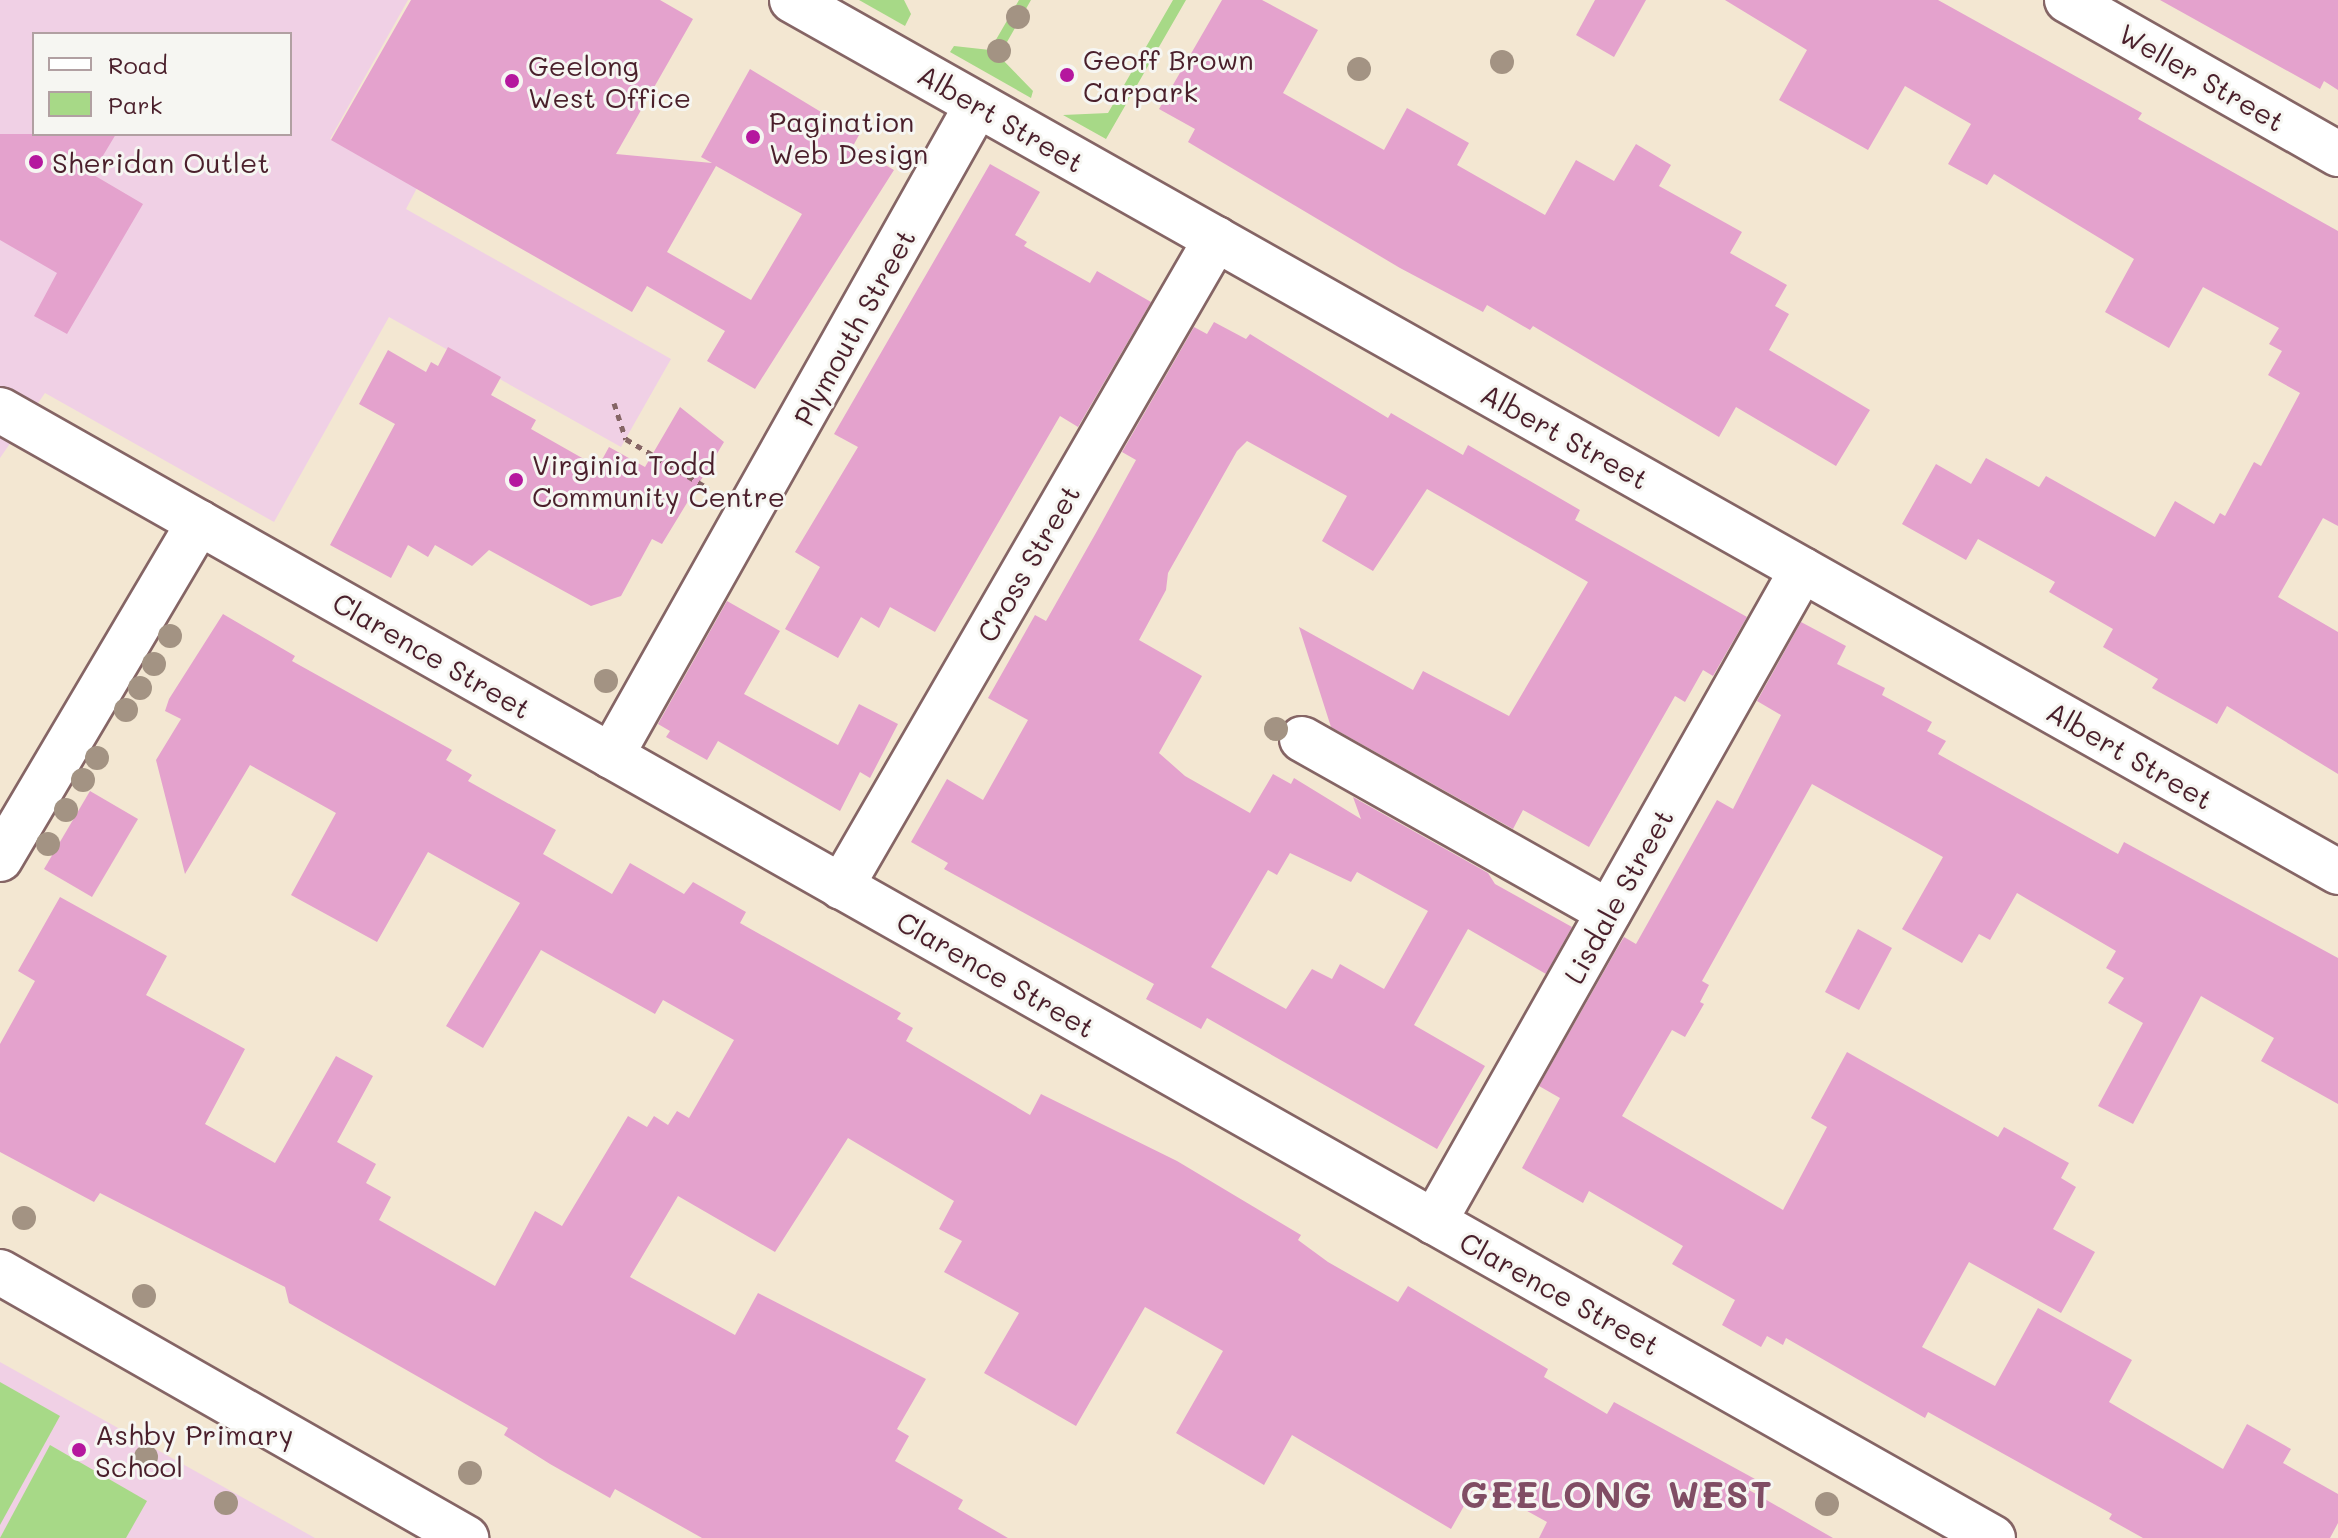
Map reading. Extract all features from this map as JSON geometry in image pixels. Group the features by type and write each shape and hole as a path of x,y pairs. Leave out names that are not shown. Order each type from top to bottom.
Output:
{"street":[{"name":"Albert Street","path":"792,0 2338,872"},
{"name":"Weller Street","path":"2089,6 2338,154"},
{"name":"Plymouth Street","path":"611,756 977,105"},
{"name":"Cross Street","path":"841,887 1216,239"},
{"name":"Clarence Street","path":"0,410 1993,1538"},
{"path":"0,859 199,523"},
{"name":"Lisdale Street","path":"1434,1222 1802,570"},
{"path":"1302,739 1609,912"},
{"path":"0,1272 466,1538"}],"path":[{"path":"614,403 626,439 750,512"}],"shaded area":[{"path":"0,0 408,0 330,139 417,188 406,209 671,359 621,447 389,317 274,522 45,393 0,458"},
{"name":"Ashby Primary School","path":"0,1362 315,1538 0,1538"}],"green space":[{"path":"859,0 904,0 911,14 905,26"},
{"path":"1019,0 1031,0 999,56 1033,91 1031,98 950,52 954,46 990,50"},
{"path":"1173,0 1186,0 1106,139 1063,115 1108,113"},
{"path":"0,1382 60,1416 0,1525"},
{"path":"50,1445 147,1501 126,1538 0,1538"}],"building":[{"path":"411,0 660,0 693,19 616,154 712,163 701,157 750,69 859,135 853,146 894,170 755,389 707,361 725,331 647,286 632,312 331,140","holes":["716,166 802,214 751,300 667,252"]},
{"path":"1222,0 1262,0 1318,30 1283,93 1384,150 1407,108 1469,143 1457,165 1545,215 1576,160 1614,181 1636,144 1671,165 1659,186 1742,232 1730,253 1787,285 1775,306 1789,314 1769,350 1870,410 1836,466 1736,407 1719,437 1533,326 1530,330 1487,305 1483,312 1400,268 1188,142 1195,129 1159,109"},
{"path":"1595,0 1646,0 1614,57 1576,35"},
{"path":"1725,0 1938,0 2142,113 2138,119 2338,231 2338,526 2323,518 2278,597 2338,632 2338,774 2227,706 2217,724 2152,688 2158,679 2103,647 2113,629 2049,592 2055,582 1978,539 1966,560 1902,524 1936,464 1971,484 1986,458 2039,487 2046,476 2155,537 2175,501 2214,524 2220,513 2225,516 2254,462 2261,466 2300,393 2268,375 2282,351 2269,344 2279,328 2203,287 2169,348 2105,312 2134,259 1994,174 1987,185 1948,164 1971,124 1905,86 1868,150 1779,100 1807,50"},
{"path":"2160,0 2338,0 2338,90 2324,81 2320,89"},
{"name":"Sheridan Outlet","path":"0,134 115,136 92,174 143,204 67,334 34,316 57,273 0,240"},
{"path":"990,164 1040,192 1015,235 1027,242 1024,246 1090,283 1097,271 1151,302 1078,427 1060,416 935,632 890,607 879,628 861,617 838,658 785,629 820,567 795,552 858,447 834,434"},
{"path":"1214,322 1246,339 1250,334 1388,418 1391,413 1463,455 1468,445 1580,510 1575,520 1747,617 1713,676 1703,670 1685,702 1675,696 1589,847 1523,810 1513,829 1331,727 1299,627 1413,690 1423,671 1509,716 1588,582 1427,489 1373,571 1322,541 1347,496 1247,441 1237,451 1168,573 1166,590 1139,640 1202,676 1159,753 1185,776 1250,813 1273,774 1291,784 1294,778 1361,819 1353,797 1488,873 1495,884 1572,927 1546,974 1468,929 1414,1025 1485,1066 1437,1149 1207,1018 1201,1029 1146,999 1154,984 944,869 948,863 911,842 947,779 983,800 1028,720 988,698 1035,615 1046,621 1097,531 1136,460 1122,452 1194,327 1207,334","holes":["1290,853 1351,882 1357,872 1428,911 1384,989 1340,964 1332,979 1312,969 1286,1009 1211,967 1268,870 1277,875"]},
{"name":"Virginia Todd Community Centre","path":"448,347 501,377 491,395 536,420 531,429 598,467 609,447 645,467 680,407 724,442 662,544 652,539 621,596 591,606 489,550 472,566 435,545 428,557 408,545 391,578 330,545 395,424 359,404 388,350 426,372 431,362 438,366"},
{"path":"727,601 780,631 744,694 838,745 859,704 898,724 870,778 860,772 840,811 718,741 707,760 666,737 670,731 658,724"},
{"path":"223,614 295,656 292,661 452,750 446,760 472,775 468,781 556,830 543,854 612,894 630,863 684,894 693,882 746,912 740,923 901,1013 897,1019 913,1028 906,1041 1030,1115 1041,1094 1177,1161 1301,1235 1298,1240 1328,1262 1398,1302 1408,1286 1548,1369 1544,1377 1607,1414 1614,1402 1755,1479 1749,1490 1833,1538 1539,1538 1547,1522 1477,1483 1451,1529 1292,1435 1264,1485 1176,1433 1223,1351 1145,1307 1076,1426 984,1373 1019,1313 944,1272 962,1241 939,1229 954,1201 848,1138 775,1252 678,1196 630,1277 735,1335 758,1293 926,1379 897,1429 909,1436 895,1461 963,1500 958,1509 1008,1538 702,1538 615,1489 610,1498 550,1464 504,1435 508,1428 289,1303 285,1287 100,1193 94,1202 0,1152 0,1044 35,981 18,971 60,897 167,956 146,995 245,1049 205,1124 275,1163 336,1056 373,1076 337,1142 376,1164 366,1183 391,1197 379,1220 495,1286 535,1211 562,1226 628,1116 647,1127 654,1116 668,1125 677,1111 689,1118 734,1040 663,1000 655,1014 541,950 483,1048 446,1026 520,903 428,852 377,942 291,895 336,813 250,765 185,874 156,760 181,719 165,711 169,699"},
{"path":"1801,622 1846,646 1837,664 1885,688 1882,695 1932,722 1927,731 1946,741 1938,754 2118,854 2124,842 2338,958 2338,1104 2261,1061 2274,1038 2201,996 2133,1124 2098,1106 2143,1023 2108,1003 2124,978 2106,968 2116,951 2017,893 1990,940 1979,934 1962,963 1902,929 1943,857 1812,784 1702,981 1709,985 1700,1002 1704,1004 1685,1037 1672,1030 1622,1116 1783,1210 1827,1127 1811,1118 1847,1052 1998,1137 2004,1127 2069,1163 2061,1178 2076,1187 2053,1229 2095,1252 2061,1313 1969,1262 1922,1347 1995,1386 2038,1308 2132,1360 2109,1402 2223,1469 2247,1424 2291,1449 2283,1463 2338,1494 2338,1523 2330,1538 2143,1538 2109,1519 2112,1514 1928,1412 1925,1418 1786,1338 1783,1345 1767,1336 1761,1347 1722,1325 1735,1300 1672,1264 1683,1246 1589,1191 1583,1203 1522,1168 1560,1098 1539,1086 1615,952 1624,937 1636,944 1717,800 1733,809 1781,715 1757,701"},
{"path":"90,791 138,819 92,897 44,869"},
{"path":"1858,929 1892,948 1859,1010 1825,992"}],"place":[{"name":"Geoff Brown Carpark","path":"1067,75"},
{"name":"Geelong West Office","path":"512,81"},
{"name":"Pagination Web Design","path":"753,137"},
{"name":"Sheridan Outlet","path":"36,162"},
{"name":"Virginia Todd Community Centre","path":"516,480"},
{"name":"Ashby Primary School","path":"79,1450"}],"district":[{"name":"GEELONG WEST","path":"1617,1494"}]}
